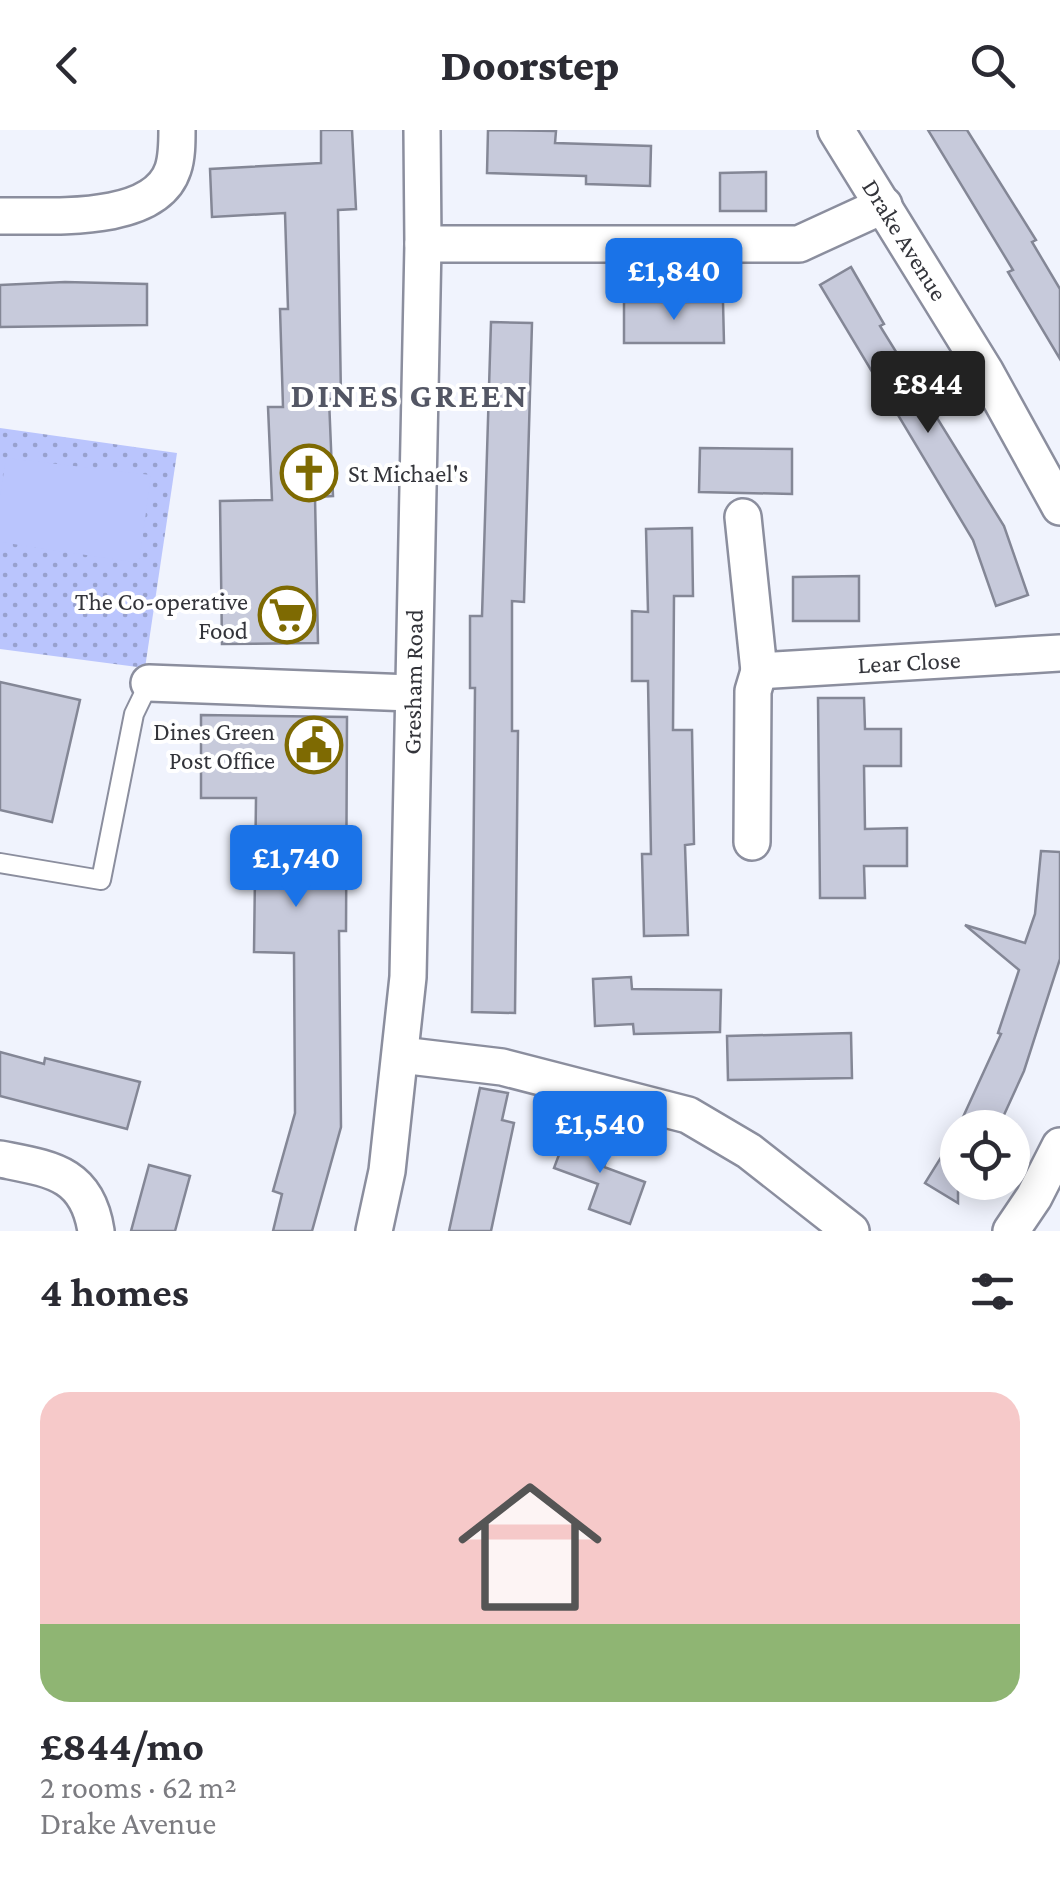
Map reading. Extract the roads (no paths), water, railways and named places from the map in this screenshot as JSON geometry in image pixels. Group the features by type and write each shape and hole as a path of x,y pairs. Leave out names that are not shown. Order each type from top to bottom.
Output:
{"street":[{"path":"0,216 129,209 156,195 173,172 177,130"},
{"name":"Gresham Road","path":"374,1231 387,1171 408,977 422,130"},
{"name":"Drake Avenue","path":"836,130 985,372 1060,508"},
{"path":"423,244 799,244 884,205"},
{"path":"742,517 759,671 753,691 752,842"},
{"name":"Lear Close","path":"759,671 1060,653"},
{"path":"149,683 412,692"},
{"path":"401,1055 502,1068 688,1115 750,1151 851,1231"},
{"path":"1011,1231 1060,1146"},
{"path":"0,1159 56,1170 70,1179 93,1212 96,1231"}],"lane":[{"path":"0,863 100,880 134,714 149,683"}],"place":[{"name":"St Michael's","path":"309,473"},
{"name":"The Co-operative Food","path":"287,615"},
{"name":"Dines Green Post Office","path":"314,745"}],"district":[{"name":"DINES GREEN","path":"410,395"}]}
